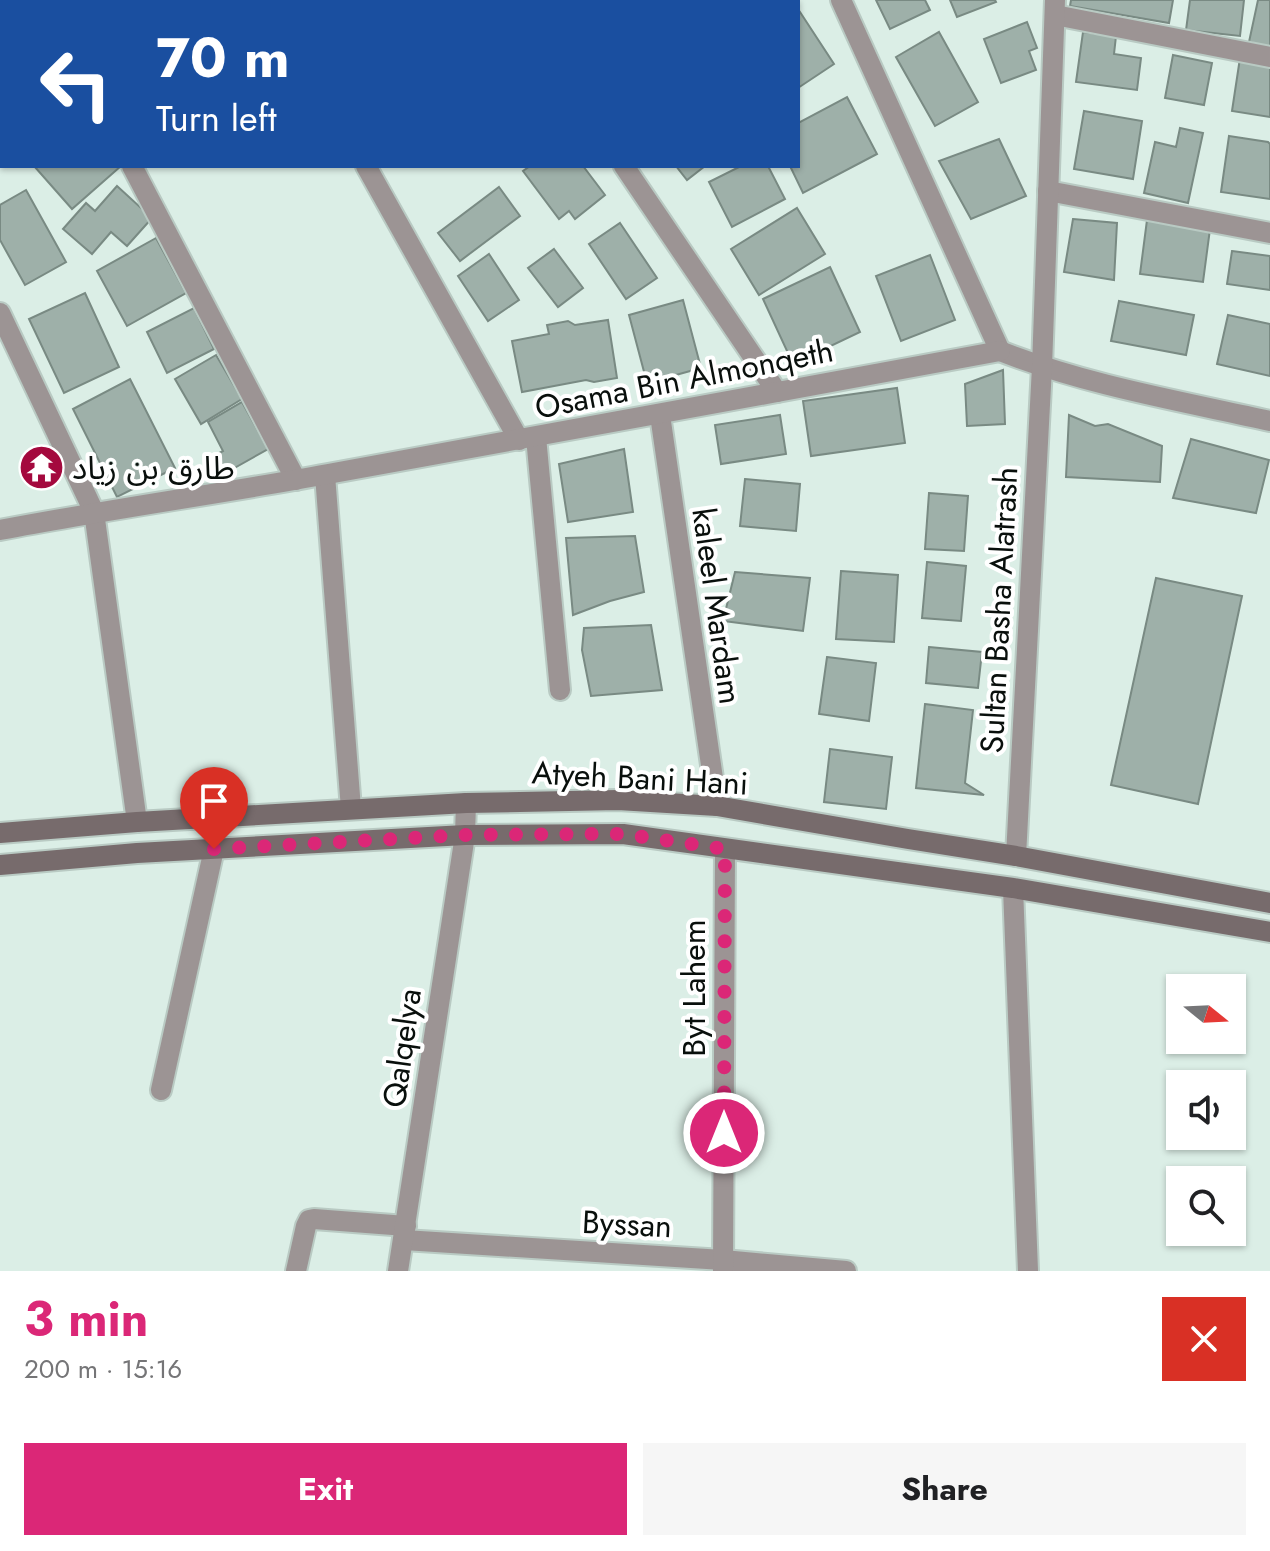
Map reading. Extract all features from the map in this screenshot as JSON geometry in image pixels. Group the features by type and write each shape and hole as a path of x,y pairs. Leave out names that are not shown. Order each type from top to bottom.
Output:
{"main road":[{"name":"Atyeh Bani Hani","path":"0,833 351,809 618,800 717,806 1016,856 1270,903"},
{"path":"0,865 137,853 465,835 623,834 1013,888 1270,932"}],"street":[{"path":"841,0 1000,351 1042,367 1270,421"},
{"path":"1055,8 1270,57"},
{"name":"Sultan Basha Alatrash","path":"1016,856 1042,367 1055,8"},
{"path":"133,168 296,480"},
{"path":"367,168 527,438 560,690"},
{"path":"625,168 777,392"},
{"path":"1048,191 1270,233"},
{"path":"0,313 94,512 137,822"},
{"name":"Osama Bin Almonqeth","path":"0,530 325,475 1000,351"},
{"name":"kaleel Mardam","path":"660,415 717,806"},
{"path":"325,475 351,809"},
{"name":"Qalqelya","path":"398,1271 465,835 466,803"},
{"path":"161,1090 214,849"},
{"name":"Byt Lahem","path":"723,1265 725,849"},
{"path":"1013,888 1028,1271"},
{"name":"Byssan","path":"296,1271 306,1226 309,1220 314,1219 405,1233 723,1265 846,1271"}],"building":[{"path":"876,0 925,0 930,10 890,29"},
{"path":"950,0 995,0 996,2 957,17"},
{"path":"1071,0 1173,0 1169,23 1070,6"},
{"path":"1190,0 1244,0 1240,36 1186,30"},
{"path":"1258,0 1270,0 1270,47 1249,42"},
{"path":"800,12 834,64 800,87"},
{"path":"1027,22 1037,48 1029,51 1036,70 1001,83 984,39"},
{"path":"939,32 978,102 935,126 896,57"},
{"path":"1083,32 1116,36 1114,54 1141,58 1137,90 1076,82"},
{"path":"1173,55 1212,63 1204,105 1165,98"},
{"path":"1240,58 1270,63 1270,117 1232,111"},
{"path":"847,97 877,154 803,193 791,168 800,168 800,122"},
{"path":"1084,111 1142,121 1133,179 1074,169"},
{"path":"1180,128 1203,133 1188,203 1144,193 1155,142 1176,147"},
{"path":"1229,136 1270,144 1270,199 1221,192"},
{"path":"999,139 1026,196 971,219 939,161"},
{"path":"36,168 119,168 72,209"},
{"path":"527,168 585,168 605,195 575,219 569,211 559,219 523,171"},
{"path":"678,168 702,168 687,180"},
{"path":"737,168 769,168 785,199 732,227 709,182"},
{"path":"117,186 152,218 127,246 111,232 92,254 63,229 86,203 95,211"},
{"path":"499,187 520,216 460,261 438,233"},
{"path":"26,190 66,262 25,285 0,240 0,205"},
{"path":"797,208 825,254 759,295 731,249"},
{"path":"1073,219 1117,223 1114,280 1064,272"},
{"path":"1147,220 1210,229 1203,282 1140,274"},
{"path":"620,223 657,278 626,299 589,244"},
{"path":"156,238 186,293 127,326 97,271"},
{"path":"554,249 583,288 558,307 528,268"},
{"path":"1232,251 1270,256 1270,290 1227,284"},
{"path":"489,254 519,300 488,321 458,276"},
{"path":"930,255 955,320 901,341 876,276"},
{"path":"830,267 860,332 793,364 763,299"},
{"path":"85,293 119,367 64,393 29,319"},
{"path":"683,300 701,368 647,383 629,315"},
{"path":"1119,301 1194,315 1186,355 1111,341"},
{"path":"194,308 214,349 167,373 147,332"},
{"path":"1228,315 1270,324 1270,376 1217,364"},
{"path":"608,320 617,378 594,382 586,380 522,392 512,341 549,334 547,325"},
{"path":"216,355 242,399 201,424 175,379"},
{"path":"1003,370 1005,424 967,426 965,384"},
{"path":"130,379 175,468 117,497 73,409"},
{"path":"897,388 905,443 811,456 803,401"},
{"path":"242,402 268,449 222,475 212,457 223,451 208,422"},
{"path":"780,415 786,454 721,464 715,425"},
{"path":"1069,415 1095,426 1108,424 1162,446 1160,482 1066,477"},
{"path":"1191,439 1269,460 1256,513 1173,498"},
{"path":"624,449 633,512 568,522 559,464"},
{"path":"745,479 800,484 796,531 740,526"},
{"path":"929,493 968,496 964,551 925,549"},
{"path":"635,536 644,592 573,615 566,538"},
{"path":"927,562 966,566 961,621 922,618"},
{"path":"841,571 898,575 894,642 836,639"},
{"path":"735,572 810,578 803,631 723,621"},
{"path":"1156,578 1242,596 1198,804 1111,785"},
{"path":"651,625 662,690 591,696 582,650 584,628"},
{"path":"929,647 982,652 978,688 926,683"},
{"path":"827,657 876,663 869,721 819,714"},
{"path":"925,704 973,710 965,783 984,795 916,788"},
{"path":"830,749 892,757 886,809 824,802"}],"place":[{"name":"طارق بن زياد","path":"41,468"}],"route":[{"path":"214,849 465,835 623,834 725,849 724,1133"}]}
